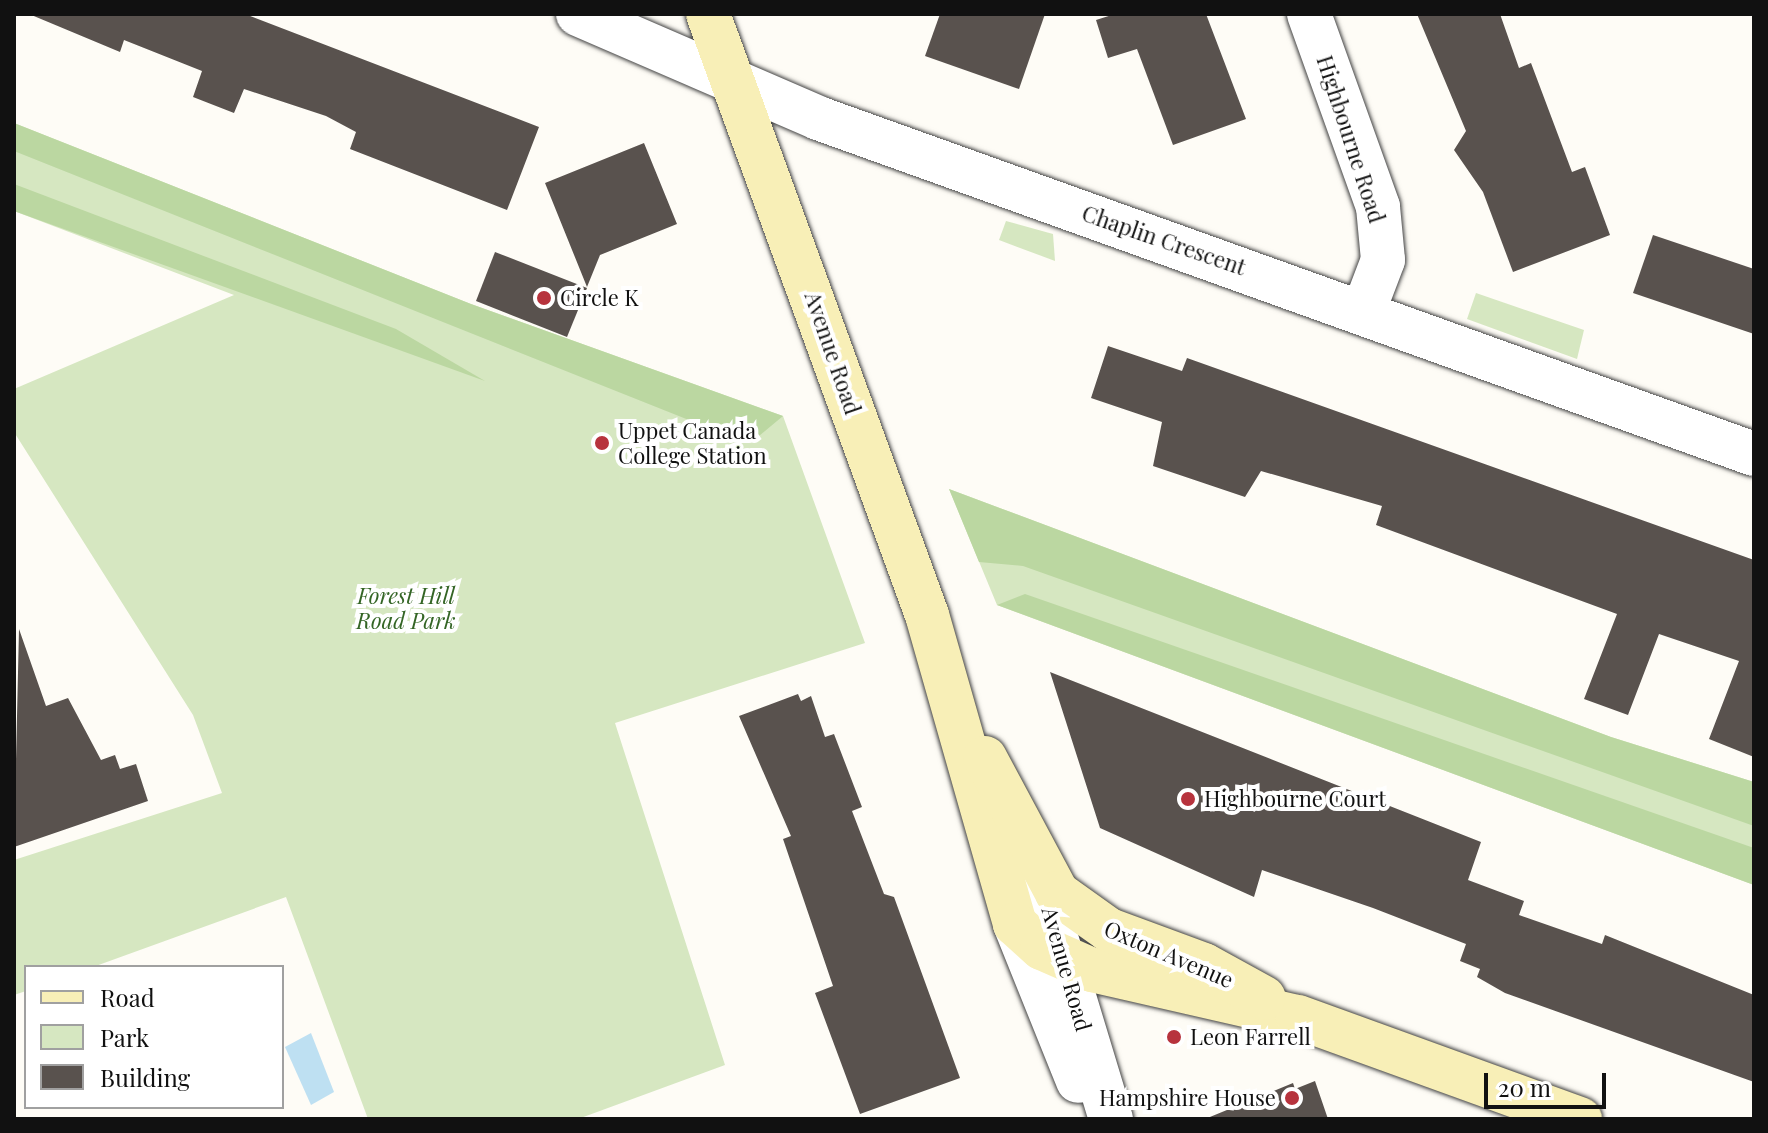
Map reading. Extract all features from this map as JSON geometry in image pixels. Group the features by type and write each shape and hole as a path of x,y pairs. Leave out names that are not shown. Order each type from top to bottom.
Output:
{"main road":[{"name":"Avenue Road","path":"708,14 739,81 951,694 1015,924"},
{"name":"Avenue Road","path":"951,694 1025,838"},
{"name":"Oxton Avenue","path":"1025,838 1057,893 1084,916 1204,965 1298,1017"},
{"name":"Oxton Avenue","path":"1015,924 1066,960 1187,995 1298,1017 1580,1119"}],"street":[{"name":"Chaplin Crescent","path":"578,14 739,81 818,118 1364,310 1754,454"},
{"name":"Highbourne Road","path":"1309,14 1378,207 1383,260 1364,310"},
{"name":"Avenue Road","path":"1025,838 1066,960 1111,1119"},
{"name":"Avenue Road","path":"1015,924 1045,1011 1098,1119"}],"green space":[{"name":"Forest Hill Road Park","path":"14,123 471,304 783,416 865,643 615,723 725,1065 578,1119 368,1119 286,897 99,965 24,965 24,992 14,995 14,860 222,793 193,715 14,432 14,389 234,295 14,211"},
{"path":"14,123 471,304 783,416 759,436 729,436 14,151"},
{"path":"14,184 396,329 485,381 14,211"},
{"path":"1006,221 1053,234 1055,261 999,240"},
{"path":"1476,293 1584,330 1577,359 1467,319"},
{"path":"949,489 1611,737 1754,782 1754,885 997,605"},
{"path":"949,489 1611,737 1754,782 1754,826 1023,566 979,562"},
{"path":"1025,594 1754,848 1754,885 997,605"}],"water":[{"path":"311,1033 334,1092 311,1105 285,1047"}],"building":[{"path":"29,14 245,14 539,127 507,210 350,149 356,132 326,116 244,89 234,113 193,97 202,71 124,40 120,52"},
{"path":"940,14 1045,14 1019,89 925,56"},
{"path":"1115,14 1206,14 1246,119 1173,145 1137,49 1108,58 1096,20"},
{"path":"1417,14 1500,14 1519,68 1531,63 1572,172 1585,167 1610,235 1513,272 1483,192 1454,150 1466,131"},
{"path":"644,143 677,224 600,255 587,287 545,183"},
{"path":"1653,235 1754,269 1754,334 1633,293"},
{"path":"495,252 587,288 567,337 476,301"},
{"path":"1108,346 1182,371 1187,358 1754,560 1754,757 1709,739 1739,661 1659,634 1628,715 1584,699 1617,614 1376,525 1382,506 1261,471 1245,497 1153,466 1162,422 1091,398"},
{"path":"19,629 46,706 68,698 101,760 115,755 120,769 136,764 148,801 14,847"},
{"path":"1050,672 1481,842 1468,880 1524,901 1519,915 1602,944 1605,935 1754,995 1754,1082 1505,993 1477,977 1480,969 1460,961 1466,944 1262,870 1254,897 1100,828"},
{"path":"798,694 801,701 811,696 825,737 834,734 862,807 852,811 884,894 894,897 960,1078 860,1114 815,993 833,986 783,839 791,836 739,716"},
{"name":"Hampshire House","path":"1315,1081 1328,1119 1205,1119 1293,1083 1295,1089"}],"place":[{"name":"Circle K","path":"544,298"},
{"name":"Uppet Canada College Station","path":"602,443"},
{"name":"Highbourne Court","path":"1188,799"},
{"name":"Leon Farrell","path":"1174,1037"},
{"name":"Hampshire House","path":"1292,1098"}]}
